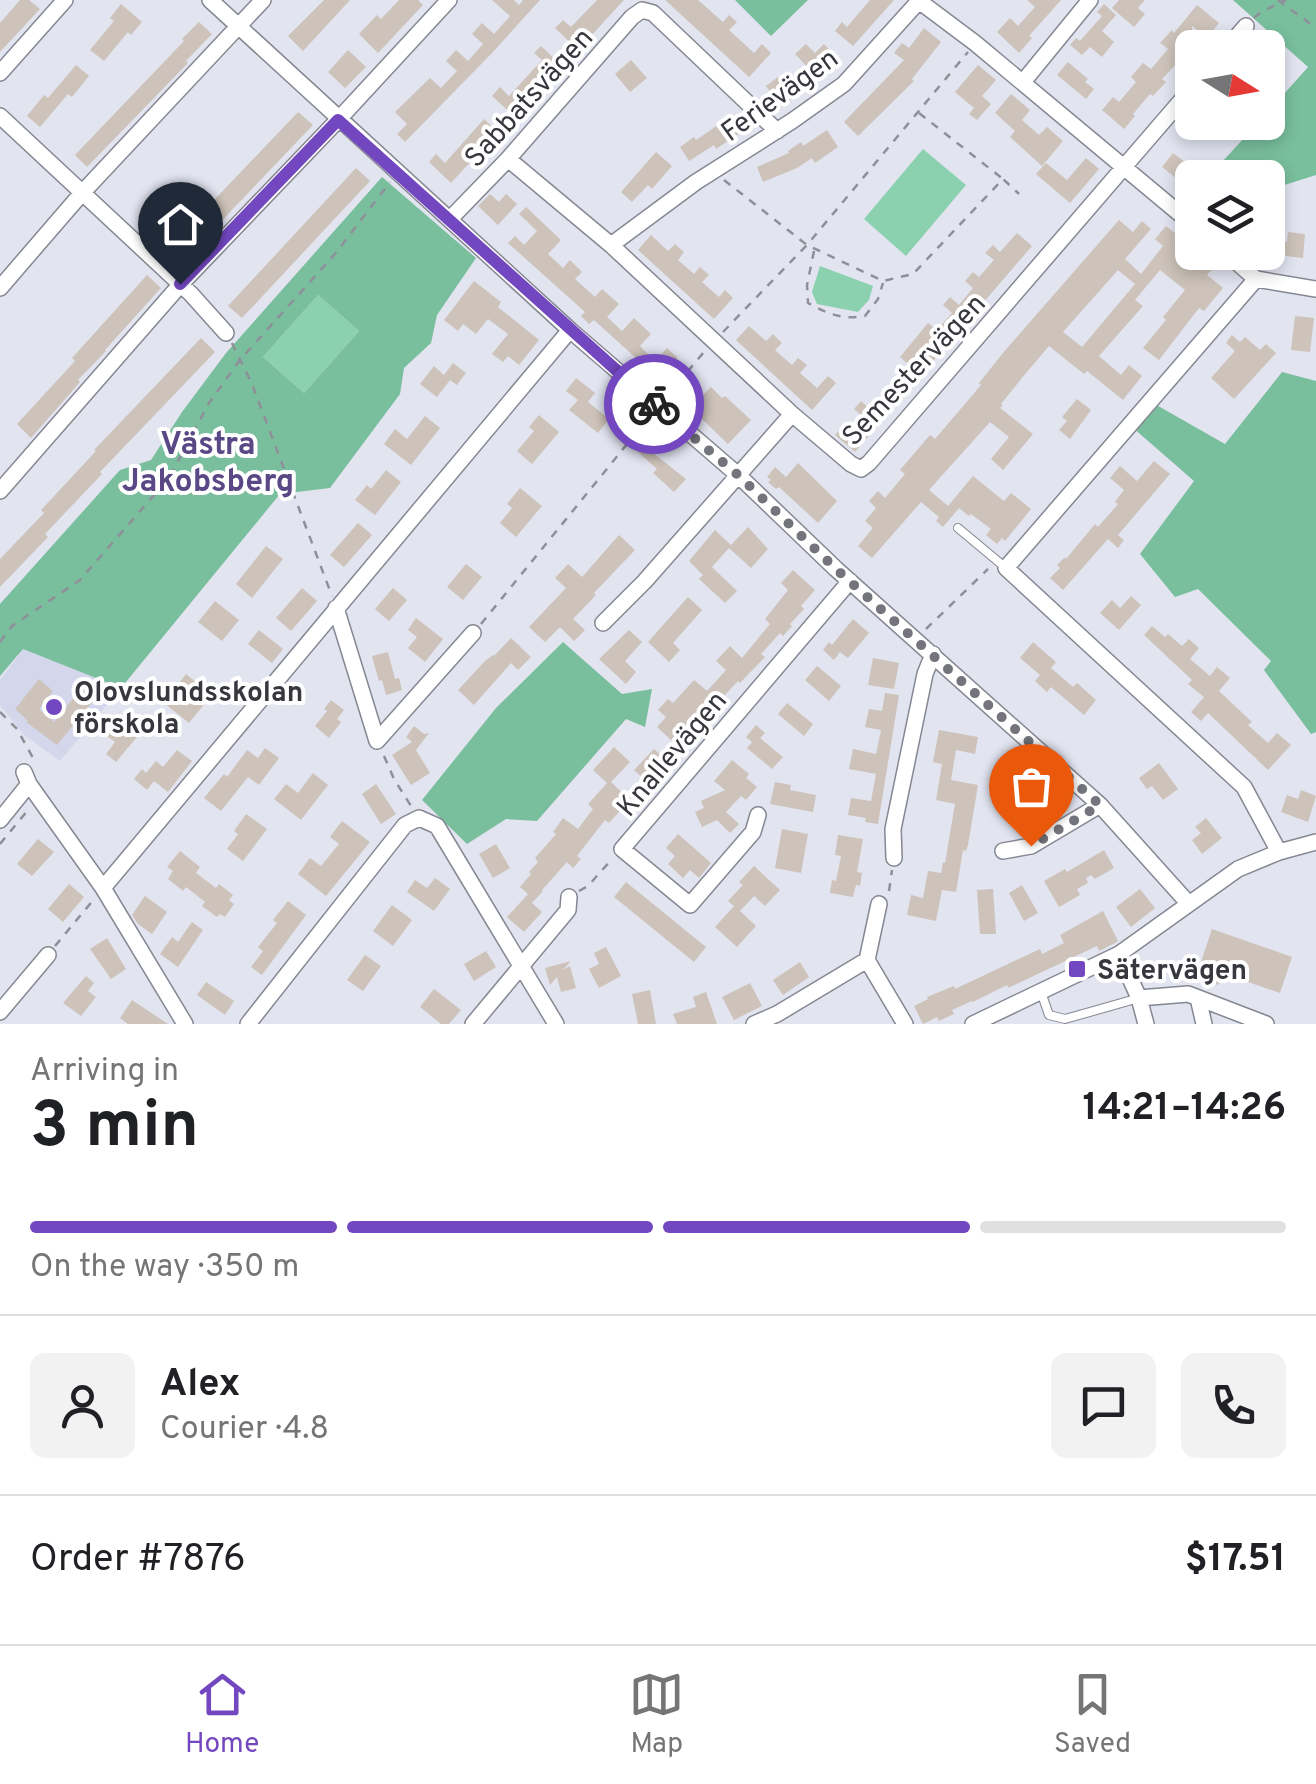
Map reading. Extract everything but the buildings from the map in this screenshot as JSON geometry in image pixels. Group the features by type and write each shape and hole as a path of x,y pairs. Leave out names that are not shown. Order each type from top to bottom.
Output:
{"street":[{"path":"0,73 65,0"},
{"path":"210,0 570,330 738,475 850,582 1100,805 1189,904"},
{"path":"0,288 82,192 262,0"},
{"path":"0,492 180,284 449,0"},
{"name":"Ferievägen","path":"611,245 712,171 844,84 919,0 1175,210"},
{"path":"1023,82 1090,0"},
{"name":"Sabbatsvägen","path":"450,219 642,10 653,12 777,131"},
{"path":"1243,30 1246,26"},
{"name":"Semestervägen","path":"508,159 611,245 792,414 860,469 1175,108"},
{"path":"0,116 226,332"},
{"path":"1246,270 1256,279 1316,289"},
{"path":"1256,279 1001,565 1244,787 1279,852"},
{"path":"104,890 570,330"},
{"path":"603,623 792,414"},
{"name":"Knallevägen","path":"758,815 753,832 690,905 622,849 850,582"},
{"path":"336,608 377,740"},
{"path":"377,740 473,633"},
{"path":"894,858 893,828 925,674 933,654"},
{"path":"0,820 30,785 104,890 185,1024"},
{"path":"1003,851 1031,846 1100,805"},
{"path":"248,1024 405,826 419,818 437,826 556,1024"},
{"path":"973,1024 1119,954 1238,869 1316,842"},
{"path":"473,1024 568,910 569,897"},
{"path":"879,904 867,960 905,1024"},
{"path":"1119,954 1140,998 1146,1024"},
{"path":"0,1012 48,955"},
{"path":"754,1024 867,960"},
{"path":"1140,998 1188,994 1266,1024"},
{"path":"1198,998 1204,1024"}],"lane":[{"path":"958,528 1001,565"},
{"path":"1041,992 1049,1015 1066,1018 1140,998"}],"path":[{"path":"1246,26 1261,12 1286,0"},
{"path":"1279,1 1316,28"},
{"path":"918,112 1019,194"},
{"path":"712,171 815,249 883,281 914,274 1004,179"},
{"path":"0,642 12,626 80,580 169,478 209,402 240,360 335,254 394,177"},
{"path":"815,249 807,285 808,303 824,312 848,318 865,316 878,299 883,281"},
{"path":"226,332 252,384 336,608"},
{"path":"916,640 966,589 1001,565"},
{"path":"0,712 17,728 33,758 30,785 0,844"},
{"path":"377,740 394,779 419,818"},
{"path":"569,897 588,886 622,849"},
{"path":"48,955 104,890"}],"shaded area":[{"name":"Olovslundsskolan förskola","path":"23,649 121,688 60,761 24,735 0,705 0,680"}],"green space":[{"path":"735,0 808,0 771,36"},
{"path":"1233,0 1316,0 1316,175 1285,185 1285,160 1224,160 1242,140 1285,140 1285,93 1308,67 1285,46 1285,30 1267,30"},
{"path":"923,149 966,185 906,256 864,219"},
{"path":"382,177 476,258 437,315 431,343 404,368 400,394 330,488 280,494 121,688 23,649 0,676 0,604 120,470 151,460 226,353","holes":["318,295 359,331 304,393 263,357"]},
{"path":"820,266 873,286 869,300 858,312 817,304 812,292"},
{"path":"318,295 359,331 304,393 263,357"},
{"path":"1282,372 1316,381 1316,732 1311,734 1264,670 1271,661 1198,589 1175,597 1140,554 1194,481 1132,427 1153,403 1225,444"},
{"path":"563,642 622,694 652,689 645,727 626,719 537,821 506,819 467,844 422,800 496,708"}],"way so far":[{"path":"654,404 738,475 836,569 1100,805 1031,846"}],"place":[{"name":"Olovslundsskolan förskola","path":"54,707"},
{"name":"Sätervägen","path":"1077,969"}],"district":[{"name":"Västra Jakobsberg","path":"208,462"}],"route":[{"path":"180,284 338,120 654,404"}]}
